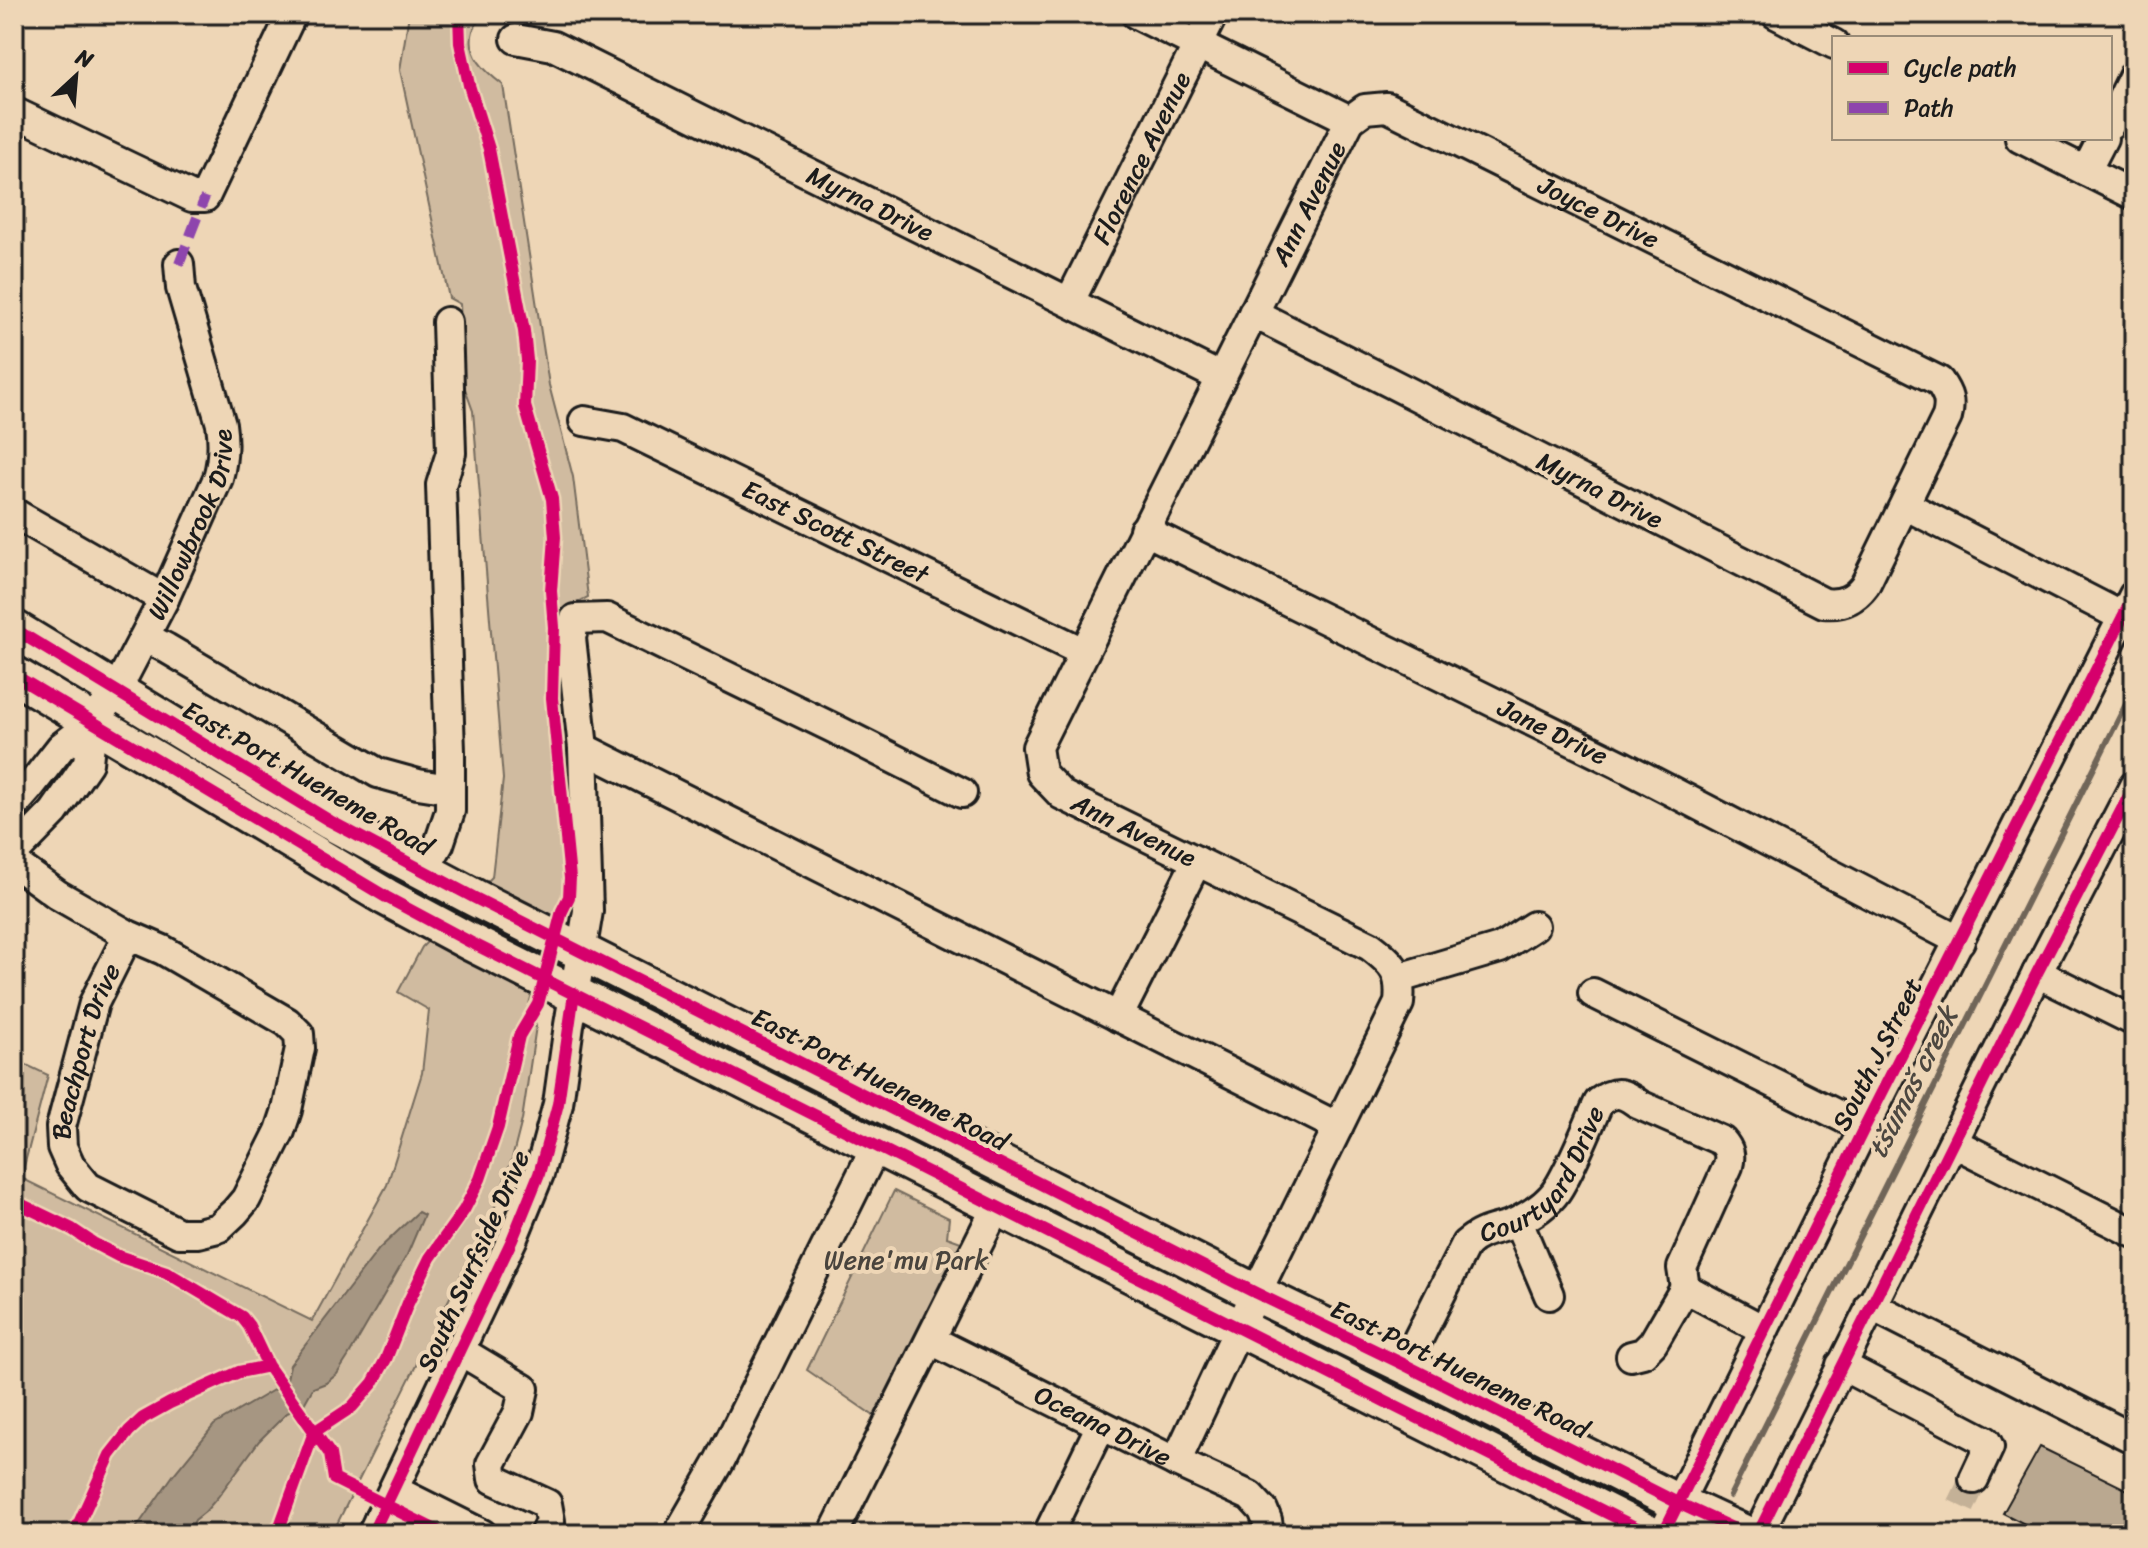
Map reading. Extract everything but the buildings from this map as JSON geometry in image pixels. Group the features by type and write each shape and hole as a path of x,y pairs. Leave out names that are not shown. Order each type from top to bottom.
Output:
{"main road":[{"name":"East Port Hueneme Road","path":"14,629 330,821 582,954 1405,1365 1650,1526"},
{"name":"East Port Hueneme Road","path":"14,675 386,897 470,942 1239,1328 1650,1526 1745,1534"}],"street":[{"path":"14,112 192,197 205,197 292,14"},
{"path":"1136,14 1350,120"},
{"name":"Florence Avenue","path":"1070,301 1213,14"},
{"path":"1776,14 1832,43"},
{"name":"Myrna Drive","path":"516,39 553,46 1220,377"},
{"path":"2112,120 2134,75"},
{"name":"Joyce Drive","path":"1350,120 1365,109 1387,107 1939,381 1948,393 1950,405 1947,417 1905,505"},
{"name":"Ann Avenue","path":"1350,120 1037,747 1041,773 1062,795 1370,946 1389,960 1399,978"},
{"path":"2024,140 2134,195"},
{"path":"2086,171 2102,140"},
{"name":"Willowbrook Drive","path":"14,805 61,747 92,723 116,691 164,599 218,478 223,459 221,424 181,288 179,264"},
{"name":"Myrna Drive","path":"1253,313 1824,603 1850,600 1859,593 1905,505"},
{"path":"424,870 439,844 450,811 441,485 451,453 447,322"},
{"name":"East Scott Street","path":"584,421 623,428 1083,652"},
{"path":"1905,505 2128,606"},
{"path":"14,513 164,599"},
{"name":"Jane Drive","path":"1144,530 1621,765 1960,941"},
{"name":"South J Street","path":"1650,1526 1764,1330 2128,606"},
{"name":"South Surfside Drive","path":"376,1526 512,1240 539,1174 558,1104 588,911 583,748 571,638 575,619 607,618 962,793"},
{"path":"145,637 378,773 450,789"},
{"path":"14,853 54,812 88,763 92,723"},
{"path":"583,748 1338,1127"},
{"path":"1758,1534 1870,1305 2134,786"},
{"path":"1118,1017 1197,861"},
{"name":"Beachport Drive","path":"14,863 58,895 128,935 163,950 287,1022 299,1034 300,1048 280,1131 246,1199 218,1228 198,1233 179,1233 88,1187 70,1165 62,1147 61,1127 94,1003 128,935"},
{"path":"1176,1462 1399,1003 1399,978 1500,948 1534,926"},
{"path":"2037,973 2134,1021"},
{"path":"1593,993 1864,1128"},
{"name":"Courtyard Drive","path":"1405,1365 1466,1244 1488,1230 1518,1222 1541,1208 1559,1188 1599,1102 1609,1095 1620,1093 1722,1141 1727,1147 1730,1157 1728,1166 1682,1268 1685,1288"},
{"path":"1954,1143 2134,1233"},
{"path":"678,1534 720,1461 876,1146"},
{"path":"833,1534 997,1206"},
{"path":"1518,1222 1549,1295"},
{"path":"1631,1356 1643,1353 1653,1343 1685,1288 1764,1330"},
{"path":"1870,1305 2134,1439"},
{"name":"Oceana Drive","path":"931,1340 1250,1496 1263,1510 1268,1527"},
{"path":"459,1350 524,1389 519,1412 491,1464 493,1479 547,1504 550,1521 544,1534"},
{"path":"1841,1365 1986,1441 1989,1447 1974,1479"},
{"path":"1048,1534 1101,1425"},
{"path":"394,1490 482,1534"},
{"path":"376,1526 409,1534"}],"green space":[{"path":"409,14 483,14 473,31 472,48 484,69 503,85 549,385 573,477 588,597 567,608 562,636 574,843 572,865 563,880 564,895 559,901 529,1004 536,1026 522,1120 512,1159 494,1209 332,1534 14,1534 14,1059 48,1075 21,1178 312,1321 387,1185 422,1073 429,1010 398,992 422,947 492,877 503,779 473,411 464,386 460,304 449,298 400,70"},
{"name":"Wene'mu Park","path":"894,1191 949,1218 947,1237 961,1242 874,1416 807,1370"}],"shaded area":[{"path":"418,1212 424,1215 407,1255 337,1374 313,1388 303,1406 287,1413 259,1441 218,1497 195,1520 188,1534 132,1534 174,1474 214,1425 287,1379 290,1365 379,1249"}],"waterway":[{"name":"tšumaš creek","path":"1730,1496 2134,688"}],"tunnel":[{"path":"1961,1506 1974,1479"}],"marked path":[{"path":"179,264 205,197"}],"cycle path":[{"path":"270,1534 280,1526 314,1432 352,1407 373,1383 430,1258 464,1210 480,1179 498,1127 519,1036 538,1004 562,911 569,897 570,878 552,698 554,627 551,591 555,537 552,499 525,406 527,360 524,331 489,149 469,85 460,43 459,14"},
{"path":"1663,1534 2134,595"},
{"path":"14,629 330,821 475,898 1256,1293 1745,1534"},
{"path":"14,675 386,897 470,942 1649,1534"},
{"path":"1758,1534 2037,973 2134,786"},
{"path":"372,1534 512,1240 539,1174 558,1104 574,993"},
{"path":"14,1201 118,1256 166,1272 242,1317 268,1366 330,1454 334,1479 444,1534"},
{"path":"74,1534 110,1455 143,1418 239,1372 268,1366"}]}
